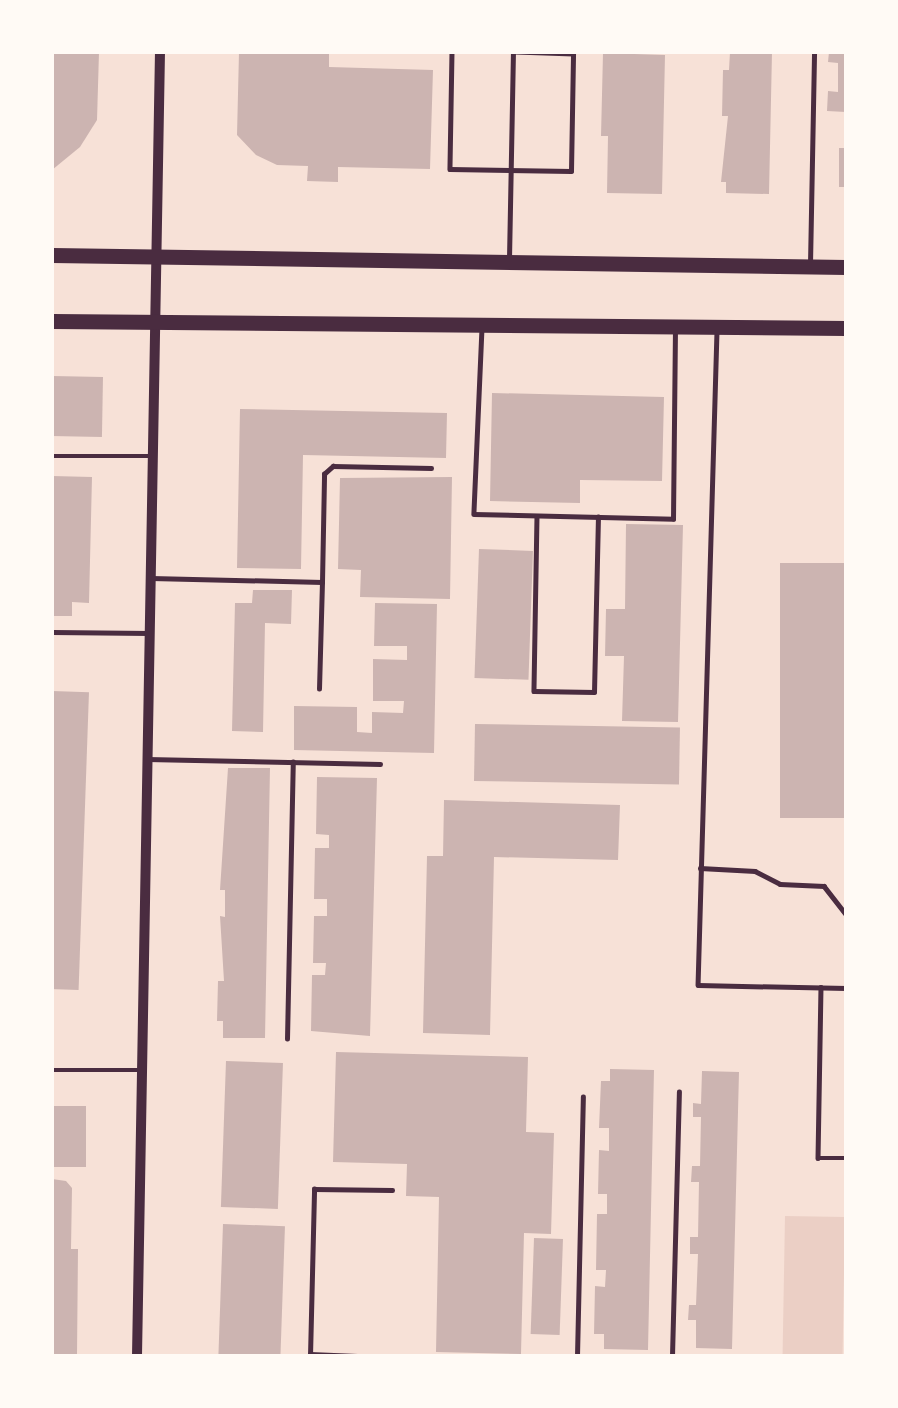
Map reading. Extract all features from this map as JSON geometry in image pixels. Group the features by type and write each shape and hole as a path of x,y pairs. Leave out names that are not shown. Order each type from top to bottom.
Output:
{"main road":[{"path":"52,255 846,267"},
{"path":"52,321 482,325 675,323 846,328"}],"street":[{"path":"137,1356 160,52"}],"lane":[{"path":"452,52 450,169 511,170 571,171 573,54 514,52 511,170 509,262"},
{"path":"810,266 814,52"},
{"path":"482,325 474,514 674,519 675,323"},
{"path":"717,325 698,985 846,988"},
{"path":"52,456 153,456"},
{"path":"320,689 324,474 333,465 431,468"},
{"path":"537,516 534,691 574,692 594,692 598,517"},
{"path":"151,578 322,582"},
{"path":"52,632 150,633"},
{"path":"147,759 380,764"},
{"path":"287,1039 293,762"},
{"path":"700,868 755,871 780,884 824,886 846,914"},
{"path":"820,987 818,1158 846,1158"},
{"path":"52,1070 142,1071"},
{"path":"672,1356 679,1092"},
{"path":"577,1356 583,1097"},
{"path":"357,1356 310,1355 314,1189 392,1191"}],"shaded area":[{"path":"785,1216 845,1217 843,1356 783,1355"}],"building":[{"path":"52,52 99,52 97,120 80,147 52,170"},
{"path":"239,52 329,52 329,67 433,70 430,169 338,167 338,182 307,181 308,166 277,165 256,155 237,135"},
{"path":"730,52 772,52 769,194 726,193 726,182 721,182 728,116 722,116 723,70 729,70"},
{"path":"829,52 846,52 846,112 827,111 828,91 838,92 838,63 828,62"},
{"path":"603,53 665,55 662,194 607,193 608,136 601,136"},
{"path":"839,148 846,148 846,187 839,187"},
{"path":"52,376 103,377 102,437 52,436"},
{"path":"492,393 664,397 662,481 580,480 580,503 490,501"},
{"path":"240,409 447,413 446,458 303,455 301,569 237,568"},
{"path":"52,476 92,477 89,603 72,602 72,616 52,616"},
{"path":"452,477 450,599 360,597 361,570 338,569 340,478"},
{"path":"626,524 683,525 678,722 622,721 624,656 605,656 606,609 625,609"},
{"path":"479,549 533,551 528,680 474,678"},
{"path":"780,563 846,563 846,818 780,818"},
{"path":"253,590 292,590 291,624 265,623 263,732 232,731 235,603 252,603"},
{"path":"375,603 437,604 434,753 294,750 294,706 357,707 357,732 372,733 372,712 403,713 404,701 373,701 373,659 407,660 407,646 374,646"},
{"path":"52,691 89,692 79,990 52,989"},
{"path":"475,724 680,728 679,785 474,781"},
{"path":"228,768 270,768 265,1038 223,1038 223,1021 217,1021 218,981 224,981 220,916 225,917 225,890 220,890"},
{"path":"317,777 377,778 370,1036 311,1031 312,975 325,975 326,963 313,963 314,916 327,916 327,899 314,899 315,848 329,848 329,835 316,834"},
{"path":"444,800 620,805 618,860 494,857 490,1035 423,1033 427,856 443,856"},
{"path":"336,1052 528,1057 526,1132 554,1133 551,1234 524,1233 521,1354 436,1352 439,1197 406,1196 407,1164 333,1162"},
{"path":"226,1061 283,1063 278,1209 221,1207"},
{"path":"610,1069 654,1070 648,1350 604,1349 604,1334 594,1334 595,1286 605,1287 606,1270 596,1270 597,1214 607,1214 607,1194 598,1194 599,1150 609,1151 609,1128 599,1128 601,1081 610,1081"},
{"path":"702,1071 739,1072 732,1349 696,1348 696,1320 688,1320 689,1305 696,1305 698,1254 690,1254 690,1237 698,1237 699,1182 691,1182 692,1166 700,1166 701,1117 693,1117 693,1103 701,1104"},
{"path":"52,1106 86,1106 86,1167 52,1167"},
{"path":"52,1179 66,1181 72,1188 71,1249 78,1249 77,1356 52,1356"},
{"path":"223,1224 285,1226 280,1356 218,1356"},
{"path":"534,1238 563,1239 560,1335 531,1334"}]}
